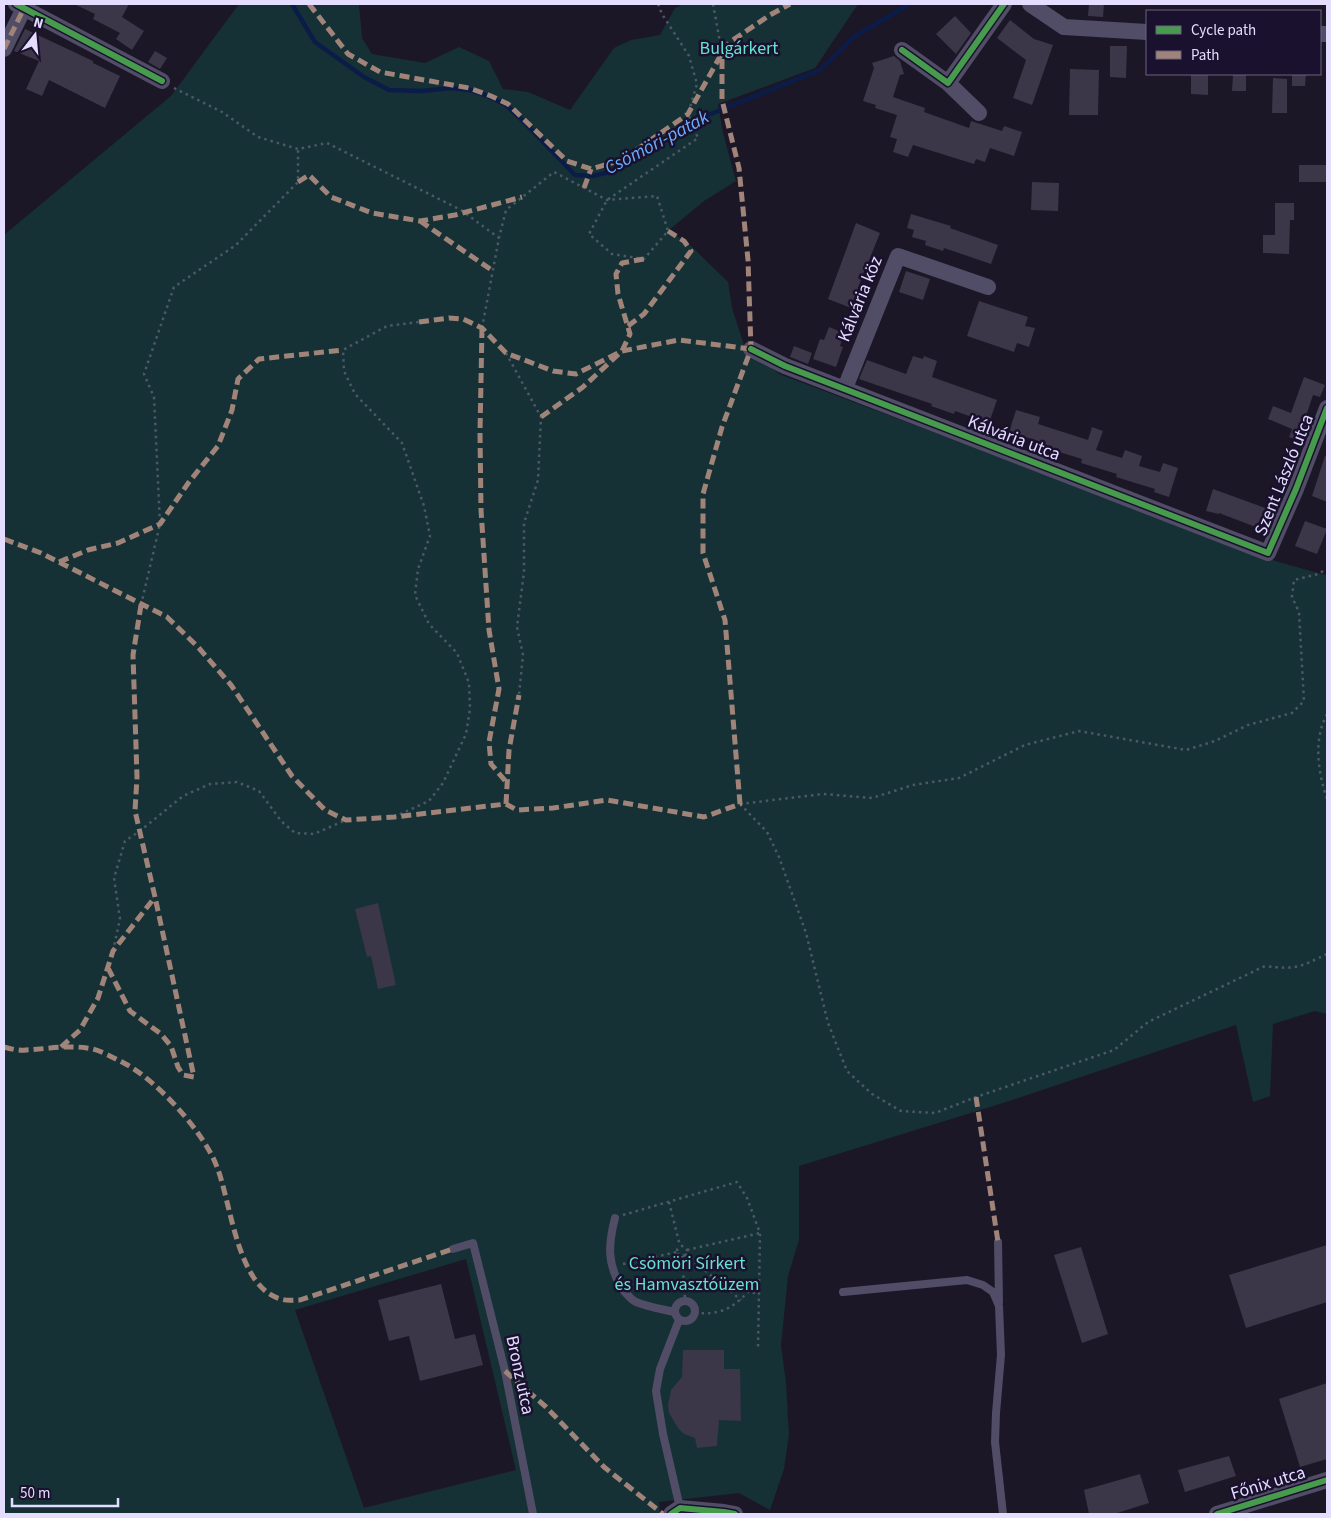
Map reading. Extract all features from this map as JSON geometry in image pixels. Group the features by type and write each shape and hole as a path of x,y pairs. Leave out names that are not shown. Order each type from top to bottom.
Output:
{"street":[{"path":"948,83 1004,4"},
{"path":"1030,4 1064,27 1146,32"},
{"path":"4,49 20,6 162,81"},
{"path":"902,50 948,83 979,113"},
{"name":"Kálvária köz","path":"845,388 898,256 988,288"},
{"name":"Kálvária utca","path":"751,349 785,366 1268,553"},
{"name":"Szent László utca","path":"1268,553 1296,489 1327,408"},
{"name":"Főnix utca","path":"1217,1514 1327,1480"},
{"path":"675,1511 735,1514"}],"lane":[{"path":"615,1218 609,1245 616,1279 635,1302 674,1312"},
{"path":"998,1242 1001,1355 995,1442 1003,1514"},
{"name":"Bronz utca","path":"453,1249 473,1243 505,1371 533,1514"},
{"path":"843,1292 966,1280 983,1285 993,1292 999,1306"},
{"path":"679,1301 691,1302 695,1307 692,1319 686,1321 679,1320 674,1312 675,1306 679,1301"},
{"path":"675,1511 656,1391 660,1369 679,1320"}],"path":[{"path":"482,328 498,238 506,210 554,172 607,200 657,196 668,231 644,260 612,254 589,234 607,200 698,138 688,114 697,84 689,56 662,14 658,4"},
{"path":"713,4 722,54"},
{"path":"176,89 222,112 258,137 298,149 327,142 462,210 498,238"},
{"path":"141,605 160,524 154,397 144,374 163,317 174,287 236,245 298,182 298,149"},
{"path":"394,817 429,801 443,783 466,734 470,709 469,683 457,653 429,624 415,595 418,570 430,536 424,506 402,443 355,394 344,371 344,350 387,326 419,322"},
{"path":"506,353 541,417 538,480 524,523 524,572 518,627 523,655 519,695"},
{"path":"1327,569 1318,574 1294,580 1292,597 1299,612 1304,701 1292,713 1248,725 1215,740 1186,750 1078,731 1025,745 959,778 913,785 872,798 823,794 740,804 767,832 779,857 806,933 828,1023 847,1071 872,1094 901,1111 935,1113 1114,1050 1148,1022 1265,966 1301,967 1327,954"},
{"path":"1327,714 1321,725 1318,755 1327,799"},
{"path":"113,951 120,919 114,878 125,841 183,796 210,784 237,782 259,791 281,821 295,833 314,834 346,820"},
{"path":"615,1218 737,1182 747,1198 760,1233 758,1348"},
{"path":"670,1202 680,1246 677,1252"},
{"path":"686,1250 760,1233"},
{"path":"680,1246 683,1246 686,1250"},
{"path":"685,1300 684,1255 686,1250"},
{"path":"612,1266 677,1252 684,1255 741,1300"},
{"path":"695,1313 710,1314 720,1312 741,1300 749,1291 759,1295"}],"green space":[{"path":"239,4 359,4 362,38 372,54 425,63 459,47 489,61 503,89 528,92 570,110 614,48 631,40 660,35 675,8 680,6 680,4 858,4 815,68 718,104 723,133 736,181 704,201 669,230 691,246 728,282 732,308 745,348 751,349 779,374 1275,561 1327,574 1327,1014 1315,1011 1273,1024 1270,1096 1253,1102 1236,1025 1003,1103 799,1166 799,1240 788,1276 781,1345 786,1383 789,1435 784,1469 770,1510 739,1493 659,1502 660,1514 4,1514 4,235 171,96","holes":["466,1259 516,1470 364,1508 295,1310"]}],"building":[{"path":"74,4 129,4 122,17 144,31 132,50 116,39 120,33 93,19 95,14"},
{"path":"1089,4 1104,4 1103,17 1088,16"},
{"path":"955,16 971,33 956,54 936,34"},
{"path":"1010,20 1034,39 1053,45 1032,105 1013,98 1026,60 997,38"},
{"path":"25,29 120,76 105,108 49,80 42,96 26,89 39,61 14,51"},
{"path":"1110,46 1127,46 1126,78 1110,77"},
{"path":"155,51 167,58 160,69 148,62"},
{"path":"894,56 900,61 904,74 900,75 893,97 925,108 924,112 969,128 971,121 1002,131 1004,126 1022,132 1014,156 990,148 985,162 976,159 974,164 913,145 908,157 893,152 897,139 890,137 897,115 875,108 876,105 863,101 874,68 872,63"},
{"path":"1070,69 1099,70 1098,115 1069,115"},
{"path":"1191,75 1208,75 1208,95 1191,94"},
{"path":"1233,75 1246,75 1246,91 1232,91"},
{"path":"1292,75 1306,75 1305,86 1292,86"},
{"path":"1273,78 1287,79 1287,113 1272,113"},
{"path":"1299,165 1327,165 1327,182 1299,182"},
{"path":"1032,182 1059,183 1058,211 1031,210"},
{"path":"1275,203 1294,203 1294,220 1290,220 1289,254 1263,253 1263,235 1275,235"},
{"path":"911,214 951,226 950,228 998,245 991,264 944,248 943,251 925,245 926,241 912,237 914,230 907,228"},
{"path":"856,223 880,233 851,308 828,299"},
{"path":"906,271 930,279 923,300 899,292"},
{"path":"979,301 1028,317 1025,326 1035,328 1029,347 1017,343 1014,352 967,336"},
{"path":"829,327 844,333 840,346 843,347 836,367 813,359 820,339 824,340"},
{"path":"794,346 812,353 808,364 790,357"},
{"path":"913,356 923,359 924,356 937,361 932,377 997,400 989,423 955,411 954,414 931,406 932,404 859,379 867,360 906,374"},
{"path":"1304,377 1325,385 1320,397 1313,395 1305,419 1311,421 1303,443 1289,437 1292,429 1268,419 1273,406 1291,413"},
{"path":"1016,410 1040,417 1038,424 1088,440 1092,427 1103,431 1096,450 1122,458 1125,450 1142,456 1139,466 1160,472 1163,463 1178,468 1169,497 1154,492 1155,489 1116,477 1117,474 1081,463 1082,459 1043,447 1045,443 1009,432"},
{"path":"1325,456 1327,456 1327,502 1312,496"},
{"path":"1213,489 1268,509 1261,529 1219,513 1206,511"},
{"path":"1305,521 1327,529 1317,554 1295,546"},
{"path":"378,903 396,985 378,989 371,956 367,957 355,909"},
{"path":"1327,1245 1327,1302 1246,1328 1229,1275"},
{"path":"1081,1247 1108,1334 1082,1343 1054,1255"},
{"path":"441,1284 455,1339 475,1334 483,1365 420,1381 409,1336 389,1341 378,1300"},
{"path":"683,1350 724,1350 724,1369 740,1369 741,1421 719,1420 717,1446 697,1448 695,1438 684,1434 669,1413 668,1405 671,1390 682,1377"},
{"path":"1327,1383 1327,1459 1300,1467 1279,1399"},
{"path":"1229,1456 1236,1476 1185,1492 1178,1470"},
{"path":"1140,1474 1149,1503 1114,1514 1089,1514 1084,1490"}],"waterway":[{"name":"Csömöri-patak","path":"292,4 315,42 364,77 389,90 422,91 450,88 470,90 488,96 506,105 575,175 593,176 609,172 708,115 820,70 855,36 910,4"}],"marked path":[{"path":"309,4 348,54 380,72 469,88 508,104 567,161 591,169 622,160 688,114 730,42 790,4"},
{"path":"4,49 24,8"},
{"path":"4,539 41,553 167,617 198,647 231,685 292,776 325,810 346,820 394,817 506,804 517,810 553,808 607,800 704,817 740,804 725,620 703,553 703,494 722,427 751,349 748,260 739,168 722,100 722,53"},
{"path":"584,188 591,169"},
{"path":"298,182 309,175 331,197 372,213 420,221 455,215 522,197"},
{"path":"420,221 493,271"},
{"path":"628,326 644,314 691,251 684,241 668,231"},
{"path":"541,417 583,387 622,351 630,334 618,294 616,274 622,263 644,259"},
{"path":"419,322 449,318 463,319 482,328 506,353 553,371 576,374 622,351 679,340 751,349"},
{"path":"482,328 481,510 489,630 499,689 489,742 491,764 507,783"},
{"path":"59,562 88,550 118,543 160,524 189,482 218,446 232,410 238,379 259,359 343,350"},
{"path":"61,1047 80,1030 98,998 113,951 155,897 135,811 137,777 133,655 141,605"},
{"path":"506,804 509,750 519,695"},
{"path":"108,968 130,1011 161,1034 171,1046 178,1067 183,1075 194,1077 155,897"},
{"path":"4,1047 21,1050 72,1047 96,1050 135,1070 164,1093 190,1123 211,1153 222,1182 238,1242 245,1262 254,1279 266,1292 281,1299 300,1300 453,1249"},
{"path":"976,1097 998,1242"},
{"path":"505,1371 546,1407 604,1467 663,1514"}],"cycle path":[{"path":"16,4 162,81"},
{"path":"902,50 948,83 1004,4"},
{"path":"751,349 785,366 1268,553 1296,489 1327,408"},
{"path":"1217,1514 1327,1480"},
{"path":"671,1514 680,1508 735,1514"}],"park label":[{"name":"Bulgárkert","path":"739,48"},
{"name":"Csömöri Sírkert és Hamvasztóüzem","path":"687,1273"}]}
